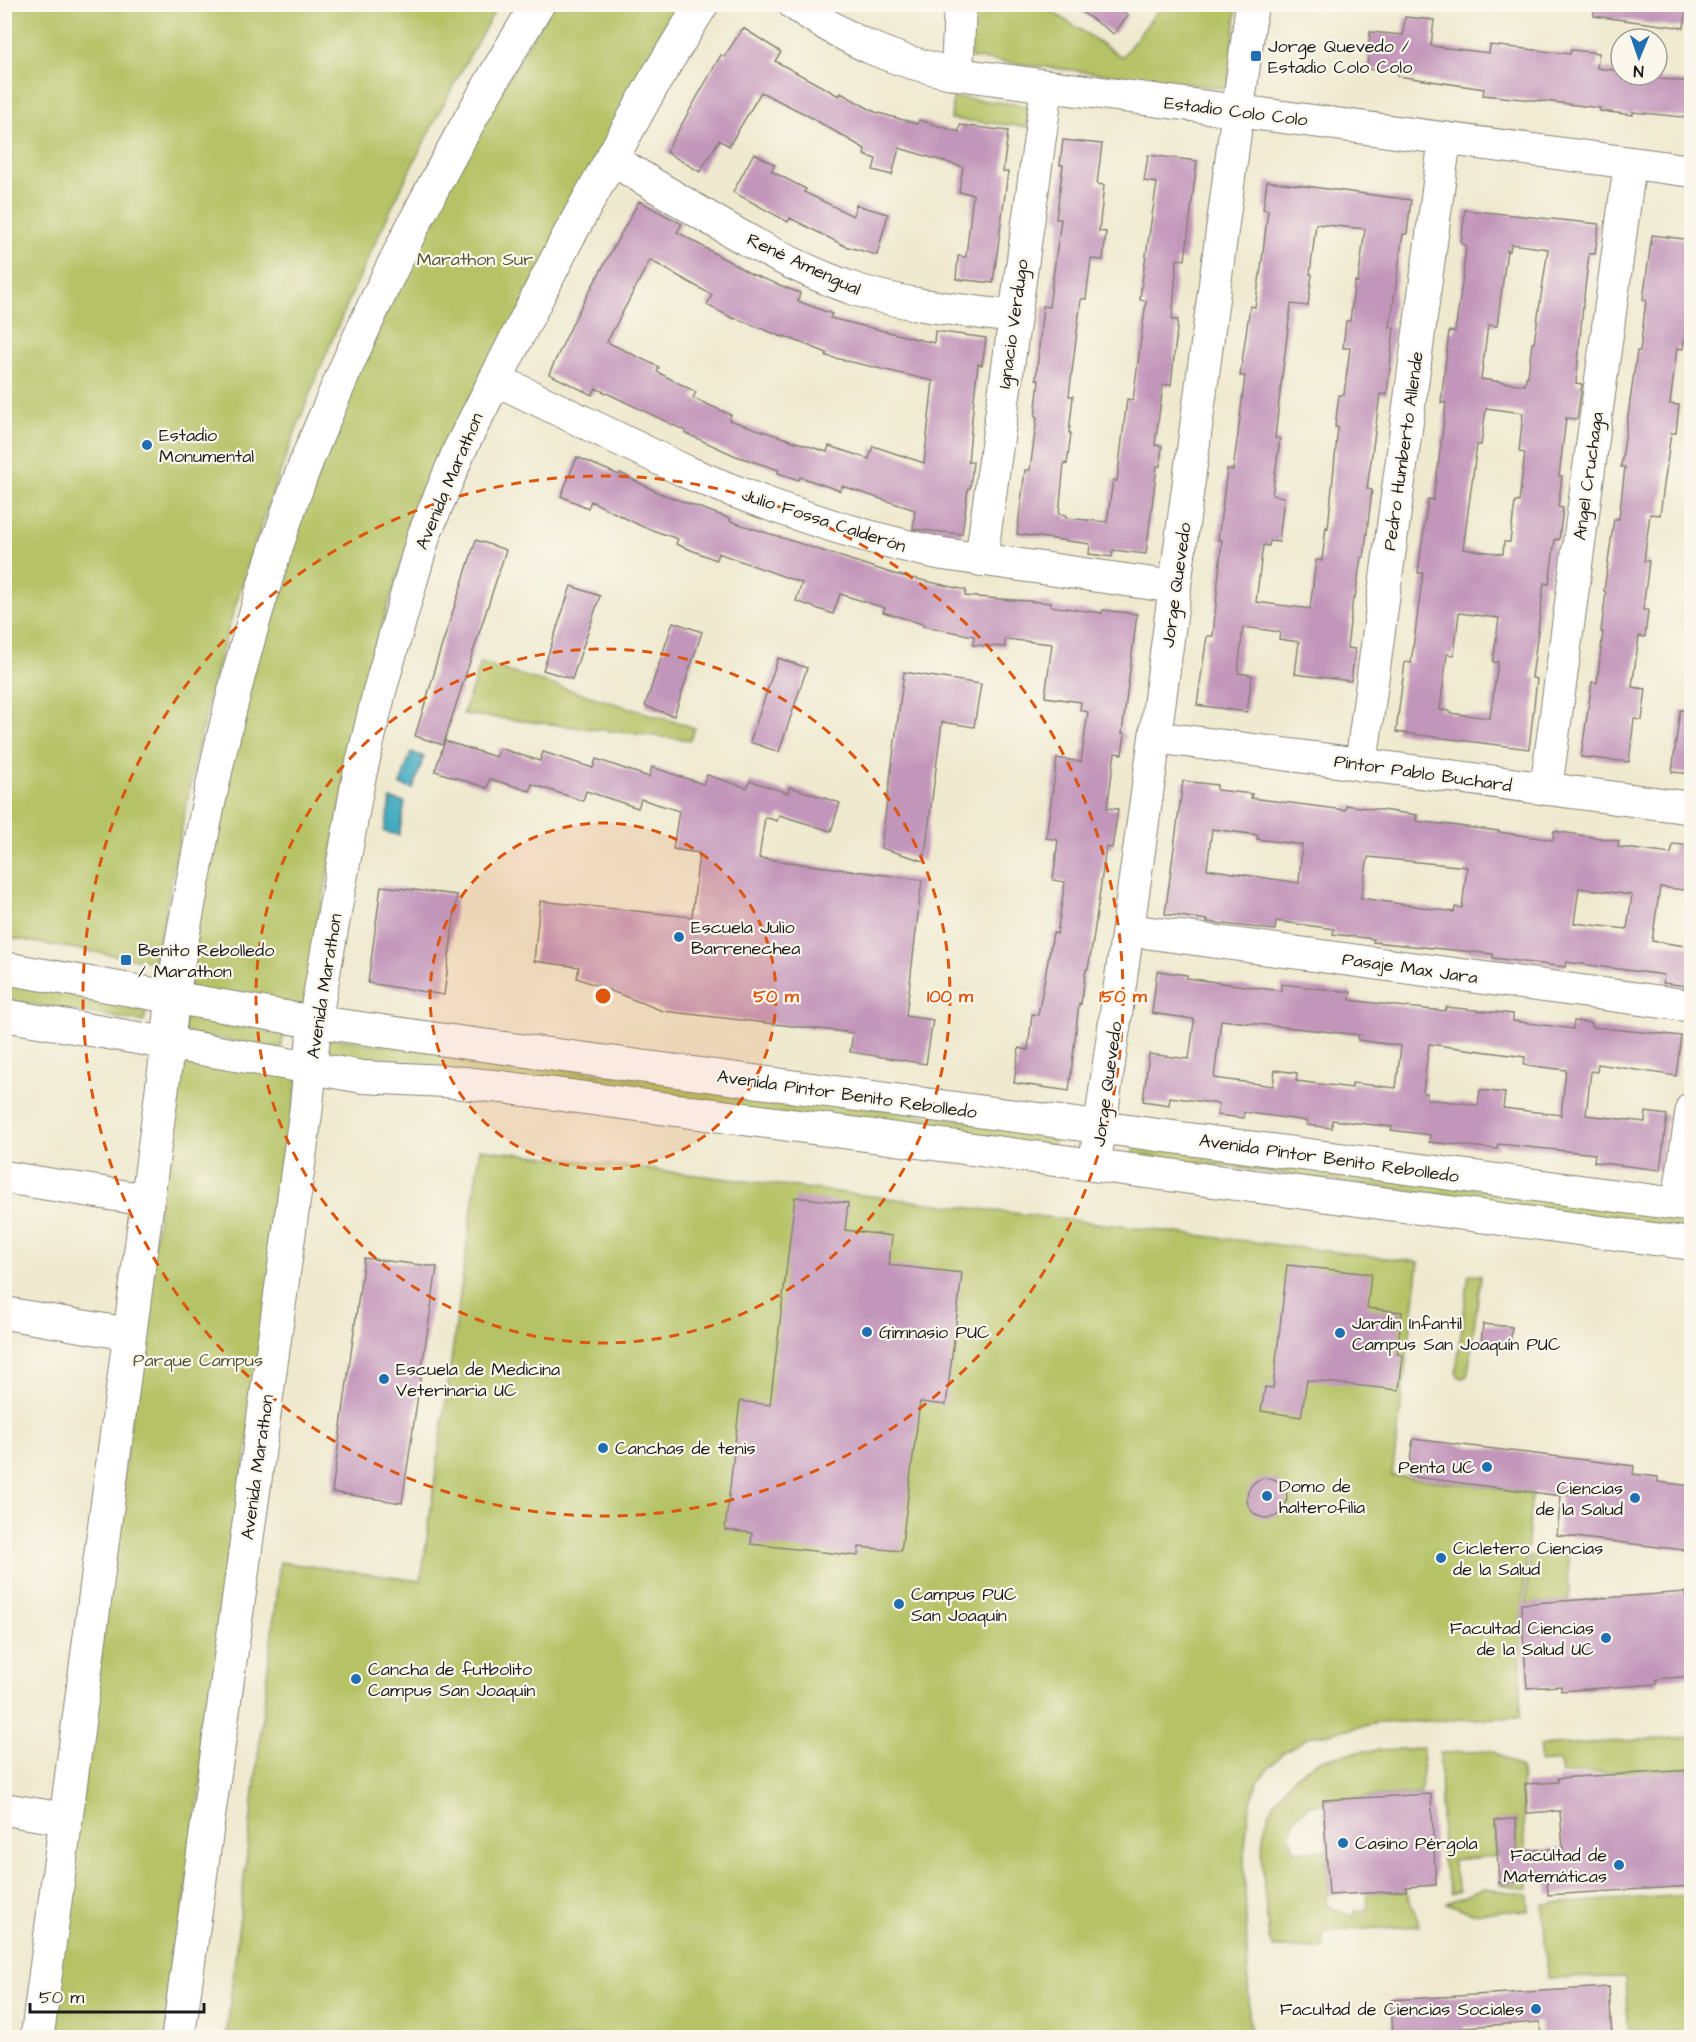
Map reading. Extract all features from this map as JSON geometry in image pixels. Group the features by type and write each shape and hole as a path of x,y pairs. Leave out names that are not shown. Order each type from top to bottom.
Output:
{"main road":[{"path":"37,2037 168,1044 171,996 219,752 265,584 299,481 363,327 400,248 467,122 538,4"},
{"name":"Avenida Marathon","path":"178,2037 312,1068 315,1021 358,782 380,689 424,535 447,478 495,379 611,159 654,82 702,4"}],"street":[{"name":"Estadio Colo Colo","path":"794,4 860,44 901,60 957,74 1692,171"},
{"path":"957,74 960,4"},
{"name":"Jorge Quevedo","path":"1095,1165 1129,930 1252,4"},
{"name":"Ignacio Verdugo","path":"981,560 1047,87"},
{"name":"Pedro Humberto Allende","path":"1361,765 1445,138"},
{"name":"René Amengual","path":"611,159 733,231 825,278 882,297 915,304 1014,317"},
{"name":"Angel Cruchaga","path":"1546,789 1630,163"},
{"name":"Julio Fossa Calderón","path":"495,379 622,442 714,484 835,525 912,548 1175,587"},
{"name":"Pintor Pablo Buchard","path":"1155,737 1692,808"},
{"name":"Pasaje Max Jara","path":"1129,930 1692,1006"},
{"name":"Avenida Pintor Benito Rebolledo","path":"4,968 315,1021 459,1042 1685,1205"},
{"name":"Avenida Pintor Benito Rebolledo","path":"4,1015 363,1077 445,1081 502,1087 1692,1244"},
{"path":"1685,1205 1692,1108"},
{"path":"4,1177 147,1200"},
{"path":"4,1312 129,1334"},
{"path":"4,1809 65,1819"}],"green space":[{"name":"Estadio Monumental","path":"4,5 498,5 414,162 375,243 339,324 273,491 245,575 209,698 154,962 5,937"},
{"name":"Marathon Sur","path":"551,5 689,5 418,511 366,675 304,1009 193,990 184,975 241,699 294,519 414,240"},
{"path":"966,5 1042,5 1122,57 1162,5 1237,5 1228,89 971,58"},
{"path":"953,97 1030,106 1028,127 951,119"},
{"path":"481,663 695,728 690,740 463,714"},
{"path":"4,981 147,1005 144,1022 5,1000"},
{"path":"187,1011 285,1027 281,1049 183,1033"},
{"path":"323,1037 1055,1132 1053,1149 324,1058"},
{"name":"Parque Campus","path":"179,1056 298,1076 166,2037 49,2038"},
{"path":"1134,1143 1691,1217 1691,1229 1133,1154"},
{"name":"Campus PUC San Joaquín","path":"480,1149 1419,1262 1392,1476 1532,1492 1521,1627 1521,1717 1378,1723 1309,1737 1282,1753 1257,1782 1248,1814 1244,1857 1250,2037 226,2038 280,1562 421,1581"},
{"path":"1469,1274 1481,1275 1468,1373 1462,1378 1456,1371"},
{"path":"1568,1555 1569,1601 1526,1604 1530,1556"},
{"path":"1691,1737 1691,1769 1561,1774 1559,1761 1540,1763 1540,1746"},
{"path":"1423,1748 1421,1794 1323,1800 1323,1804 1308,1805 1298,1814 1289,1834 1295,1851 1326,1850 1329,1895 1326,1895 1327,1906 1354,1917 1354,1911 1368,1910 1367,1893 1406,1891 1420,1926 1323,1931 1323,1948 1273,1948 1269,1939 1262,1850 1265,1826 1281,1793 1306,1768 1328,1758 1363,1751"},
{"path":"1491,1751 1521,1768 1528,1889 1499,1884 1520,1881 1516,1819 1495,1821 1497,1856 1452,1860 1459,1891 1452,1894 1442,1861 1440,1753"},
{"path":"1485,1888 1528,1895 1529,1910 1472,1913 1446,1903"},
{"path":"1691,1895 1691,2037 1629,2037 1625,1977 1547,1978 1543,1904"}],"water":[{"path":"411,752 424,757 413,789 400,785"},
{"path":"391,799 405,802 399,835 384,832"}],"building":[{"path":"1070,4 1112,4 1128,15 1114,34"},
{"path":"1594,4 1687,4 1684,28 1594,16"},
{"path":"1405,17 1434,20 1431,46 1489,53 1490,45 1570,54 1571,50 1599,53 1597,68 1609,70 1609,87 1669,87 1669,80 1692,82 1692,118 1633,112 1633,115 1600,111 1600,108 1483,95 1484,89 1398,76 1398,72 1367,69 1370,32 1403,35"},
{"path":"743,28 781,52 775,61 839,96 841,93 875,112 918,124 919,120 959,132 960,125 1008,131 1003,172 1008,172 993,283 956,279 958,256 966,257 973,194 959,192 963,167 899,148 892,175 873,170 876,159 864,155 865,149 805,114 761,92 729,146 719,140 700,172 666,152 721,55 724,57"},
{"path":"1063,140 1102,144 1097,184 1104,185 1099,231 1106,232 1103,260 1091,259 1086,299 1081,299 1069,396 1073,396 1069,433 1071,433 1067,464 1064,463 1059,514 1066,515 1066,518 1107,522 1113,480 1117,481 1127,399 1133,400 1146,301 1140,300 1157,183 1144,181 1148,155 1197,161 1185,260 1177,259 1172,320 1178,320 1171,385 1163,385 1155,445 1162,446 1160,466 1157,466 1146,554 1113,550 1112,557 1089,554 1090,544 1017,534 1025,470 1030,470 1037,417 1035,417 1039,380 1036,379 1043,306 1049,307 1061,219 1056,219 1063,165 1060,165"},
{"path":"754,153 775,165 771,171 806,189 804,192 853,216 856,205 888,214 877,255 845,246 790,218 788,222 733,192"},
{"path":"1267,181 1411,200 1407,234 1403,234 1390,327 1394,327 1387,395 1380,394 1367,489 1372,490 1364,557 1361,557 1355,598 1353,598 1347,648 1355,649 1351,681 1295,674 1299,642 1279,639 1280,632 1243,627 1238,673 1252,675 1247,712 1197,705 1207,636 1213,636 1222,540 1218,540 1227,469 1233,470 1238,434 1245,376 1240,376 1250,306 1255,307 1261,268 1268,210 1263,209","holes":["1316,224 1365,229 1350,321 1346,321 1343,348 1350,348 1344,395 1339,395 1335,427 1338,427 1328,528 1326,527 1322,561 1316,560 1310,609 1256,602 1263,545 1269,546 1270,541 1279,542 1284,497 1272,495 1280,439 1275,438 1291,304 1308,306"]},
{"path":"639,201 682,224 677,232 751,274 800,293 798,301 832,314 830,318 934,343 935,331 986,338 982,365 978,364 968,462 973,462 962,534 913,529 915,510 842,486 841,491 800,477 799,480 778,473 779,470 736,456 596,388 592,395 549,374 577,314","holes":["650,260 712,295 707,305 734,319 827,353 826,356 933,381 924,463 873,446 869,459 829,446 827,452 729,420 731,415 693,398 696,392 657,372 659,367 607,342"]},
{"path":"1465,210 1599,224 1595,254 1589,254 1583,305 1576,383 1582,384 1577,419 1566,418 1559,476 1562,476 1558,507 1563,508 1559,540 1555,539 1549,584 1544,583 1532,678 1537,679 1529,749 1396,732 1405,662 1411,663 1423,573 1418,573 1428,499 1433,500 1439,460 1446,403 1441,403 1449,331 1455,332 1463,277 1466,245 1461,244","holes":["1511,244 1548,249 1534,343 1532,343 1525,385 1481,379 1488,325 1497,326 1507,250 1510,251","1486,408 1523,413 1519,452 1525,453 1519,502 1515,502 1510,542 1504,542 1503,554 1463,549 1477,445 1481,445","1459,613 1499,618 1493,662 1498,662 1490,718 1440,710 1447,654 1454,655"]},
{"path":"1652,235 1692,240 1687,279 1692,280 1692,306 1688,306 1683,349 1677,348 1670,404 1679,405 1676,433 1671,433 1660,515 1650,514 1644,561 1649,561 1643,610 1648,610 1645,637 1639,636 1632,687 1646,689 1642,720 1634,719 1629,762 1581,757 1592,682 1597,683 1603,632 1601,632 1606,592 1604,591 1614,519 1619,519 1625,467 1621,467 1637,351 1640,351 1646,300 1643,300"},
{"path":"577,457 619,475 620,473 659,493 731,519 730,521 894,574 966,590 965,596 1051,603 1050,606 1102,613 1103,610 1137,614 1122,733 1125,734 1122,754 1115,753 1107,808 1118,809 1112,848 1106,847 1093,941 1081,1004 1079,1003 1069,1091 1014,1083 1019,1048 1028,1050 1032,1014 1038,1015 1053,933 1057,934 1065,882 1053,880 1058,840 1046,838 1057,758 1081,762 1088,712 1080,710 1081,702 1045,697 1052,644 1005,639 1005,647 973,645 974,636 923,626 923,624 883,612 885,608 840,594 833,614 796,601 802,583 718,553 716,560 676,544 678,539 641,526 591,501 588,508 561,496"},
{"path":"476,540 506,550 443,745 415,736"},
{"path":"571,586 600,596 572,679 543,670"},
{"path":"673,622 702,632 674,716 645,706"},
{"path":"778,658 807,668 779,752 750,742"},
{"path":"904,672 981,684 974,727 942,722 924,861 881,848"},
{"path":"1680,710 1692,711 1692,774 1672,772"},
{"path":"445,741 496,757 499,748 540,761 543,752 593,768 596,759 649,777 652,767 703,784 707,775 747,788 750,781 788,793 790,787 840,803 831,831 779,815 777,821 765,817 759,858 922,880 906,1016 933,1020 926,1064 850,1052 853,1033 663,1011 577,978 579,967 534,961 540,901 692,917 699,853 673,849 679,811 641,799 638,808 586,791 583,801 532,784 530,791 490,779 487,788 435,771"},
{"path":"1183,781 1217,785 1217,790 1252,794 1251,798 1345,810 1346,805 1417,815 1416,821 1553,840 1554,831 1619,841 1618,847 1671,854 1673,844 1692,846 1692,891 1660,887 1652,941 1692,947 1687,986 1663,983 1664,975 1566,962 1565,967 1493,958 1493,954 1373,942 1374,939 1333,934 1334,929 1276,921 1275,930 1207,922 1208,920 1165,914","holes":["1212,829 1258,835 1257,839 1302,845 1299,883 1207,869","1368,857 1467,867 1462,908 1455,907 1454,912 1361,898","1579,888 1632,895 1627,929 1574,923"]},
{"path":"381,886 457,895 444,995 368,983"},
{"path":"1157,971 1187,975 1187,978 1281,991 1281,984 1351,992 1350,1000 1406,1007 1445,1011 1446,1007 1513,1014 1513,1021 1573,1029 1574,1021 1592,1023 1592,1027 1681,1036 1676,1076 1598,1064 1597,1072 1591,1071 1586,1115 1645,1122 1646,1112 1667,1115 1660,1170 1594,1162 1595,1154 1498,1144 1497,1149 1429,1142 1430,1135 1391,1130 1392,1127 1332,1120 1332,1128 1307,1125 1307,1121 1244,1112 1244,1118 1217,1115 1219,1104 1170,1097 1169,1105 1143,1101 1149,1054 1189,1059 1194,1022 1193,1019 1152,1013","holes":["1221,1020 1359,1035 1358,1040 1401,1046 1396,1088 1352,1083 1352,1088 1296,1081 1297,1073 1275,1070 1273,1086 1214,1078","1429,1044 1525,1057 1524,1065 1566,1070 1561,1115 1503,1108 1505,1093 1480,1090 1478,1105 1427,1099 1427,1093 1423,1093"]},
{"name":"Gimnasio PUC","path":"795,1197 848,1203 845,1230 892,1236 889,1265 962,1273 946,1405 920,1402 901,1551 859,1547 858,1556 751,1544 752,1533 725,1530 740,1401 770,1405"},
{"name":"Escuela de Medicina Veterinaria UC","path":"364,1258 437,1267 402,1503 332,1492"},
{"name":"Jardín Infantil Campus San Joaquín PUC","path":"1287,1265 1371,1274 1367,1308 1402,1312 1397,1354 1403,1355 1399,1390 1307,1380 1301,1417 1261,1411 1265,1387 1273,1388"},
{"path":"1483,1324 1512,1327 1510,1346 1481,1344"},
{"path":"1413,1439 1634,1466 1633,1474 1658,1477 1658,1482 1692,1486 1692,1551 1557,1535 1561,1496 1408,1476"},
{"name":"Domo de halterofilia","path":"1267,1478 1281,1484 1287,1498 1281,1512 1267,1518 1253,1512 1247,1498 1253,1484"},
{"name":"Facultad Ciencias de la Salud UC","path":"1686,1592 1692,1676 1657,1679 1657,1684 1561,1691 1561,1686 1527,1688 1521,1604"},
{"path":"1692,1770 1692,1886 1548,1895 1547,1880 1499,1883 1495,1820 1516,1819 1518,1851 1563,1848 1560,1811 1527,1813 1525,1784 1558,1782 1558,1778"},
{"name":"Casino Pérgola","path":"1431,1794 1436,1885 1406,1887 1406,1891 1329,1895 1323,1800"},
{"name":"Facultad de Ciencias Sociales","path":"1609,1987 1612,2037 1541,2037 1540,2022 1463,2027 1464,2037 1393,2037 1391,2000"}],"place":[{"name":"Jorge Quevedo / Estadio Colo Colo","path":"1256,56"},
{"name":"Estadio Monumental","path":"147,445"},
{"name":"Escuela Julio Barrenechea","path":"679,937"},
{"name":"Benito Rebolledo / Marathon","path":"126,960"},
{"name":"Gimnasio PUC","path":"867,1332"},
{"name":"Jardín Infantil Campus San Joaquín PUC","path":"1340,1333"},
{"name":"Escuela de Medicina Veterinaria UC","path":"384,1379"},
{"name":"Canchas de tenis","path":"603,1448"},
{"name":"Penta UC","path":"1487,1467"},
{"name":"Domo de halterofilia","path":"1267,1496"},
{"name":"Ciencias de la Salud","path":"1635,1498"},
{"name":"Cicletero Ciencias de la Salud","path":"1441,1558"},
{"name":"Campus PUC San Joaquín","path":"899,1604"},
{"name":"Facultad Ciencias de la Salud UC","path":"1606,1638"},
{"name":"Cancha de futbolito Campus San Joaquín","path":"356,1679"},
{"name":"Casino Pérgola","path":"1343,1843"},
{"name":"Facultad de Matemáticas","path":"1619,1865"},
{"name":"Facultad de Ciencias Sociales","path":"1536,2009"}]}
